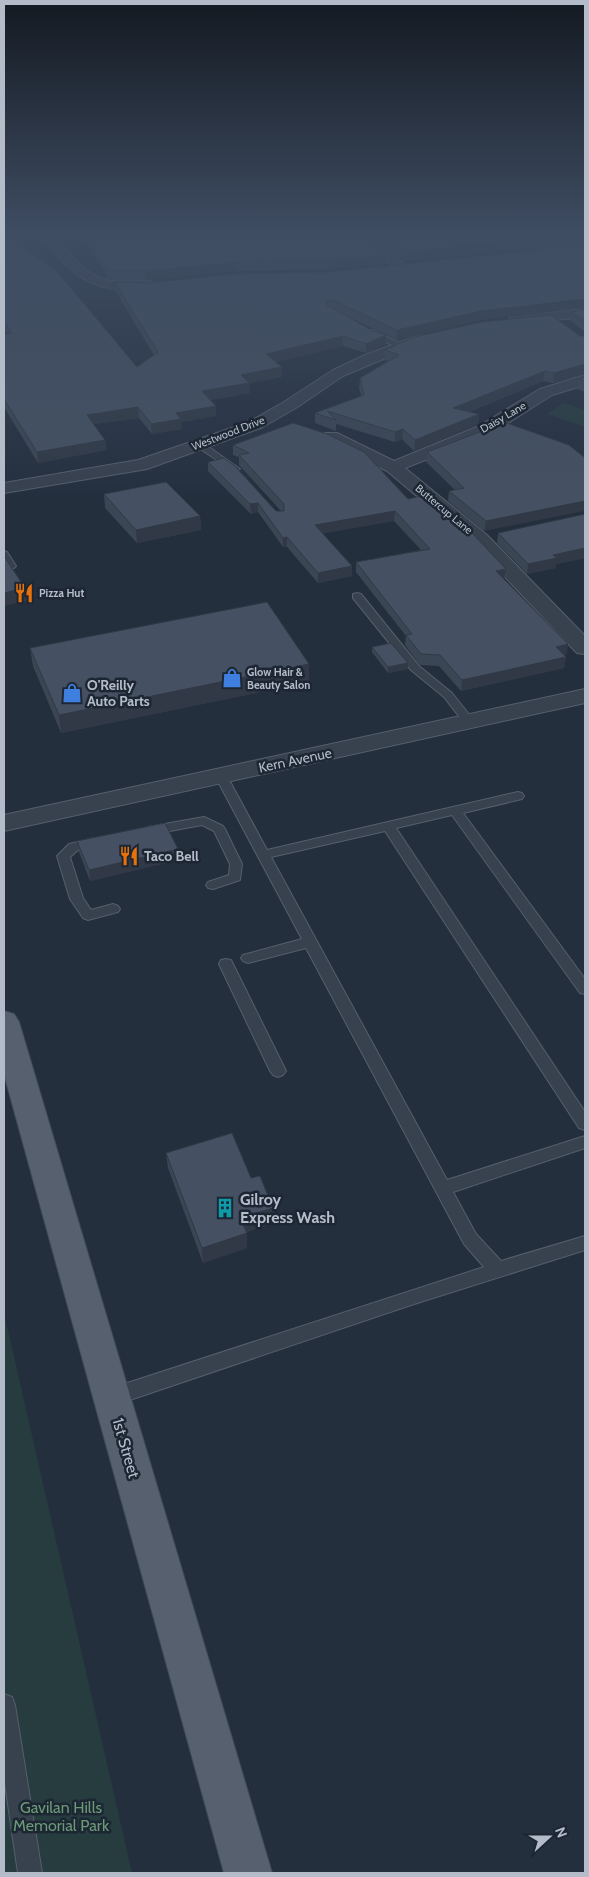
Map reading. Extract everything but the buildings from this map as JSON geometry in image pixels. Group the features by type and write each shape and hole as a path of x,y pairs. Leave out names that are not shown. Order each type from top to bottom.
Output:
{"main road":[{"name":"1st Street","path":"4,1023 248,1873"}],"street":[{"path":"563,325 572,331"},
{"name":"Westwood Drive","path":"4,488 141,465 255,425 290,406 338,373 400,345 435,335"},
{"name":"Daisy Lane","path":"393,467 485,430 546,392 585,380"},
{"path":"271,416 295,424"},
{"name":"Buttercup Lane","path":"318,432 393,467 480,539 585,648"},
{"path":"480,539 499,535"},
{"name":"Kern Avenue","path":"4,823 585,696"}],"lane":[{"path":"360,328 400,345"},
{"path":"199,444 239,471 245,478"},
{"path":"4,554 11,566"},
{"path":"356,596 415,668 448,695 469,722"},
{"path":"221,776 470,1239 499,1271"},
{"path":"263,855 518,796"},
{"path":"455,810 585,989"},
{"path":"139,832 204,821 219,829 236,864 235,877 213,885"},
{"path":"388,826 585,1124"},
{"path":"111,838 74,846 63,856 77,899 88,915 112,909"},
{"path":"248,958 310,942"},
{"path":"226,964 278,1071"},
{"path":"443,1188 585,1142"},
{"path":"111,1397 411,1297 585,1243"},
{"path":"4,1704 30,1873"}],"green space":[{"path":"564,403 585,410 585,427 547,414"},
{"name":"Gavilan Hills Memorial Park","path":"4,1313 132,1873 4,1873"}],"place":[{"name":"Pizza Hut","path":"24,593"},
{"name":"Glow Hair & Beauty Salon","path":"232,678"},
{"name":"O'Reilly Auto Parts","path":"72,693"},
{"name":"Taco Bell","path":"129,856"},
{"name":"Gilroy Express Wash","path":"225,1208"}]}
